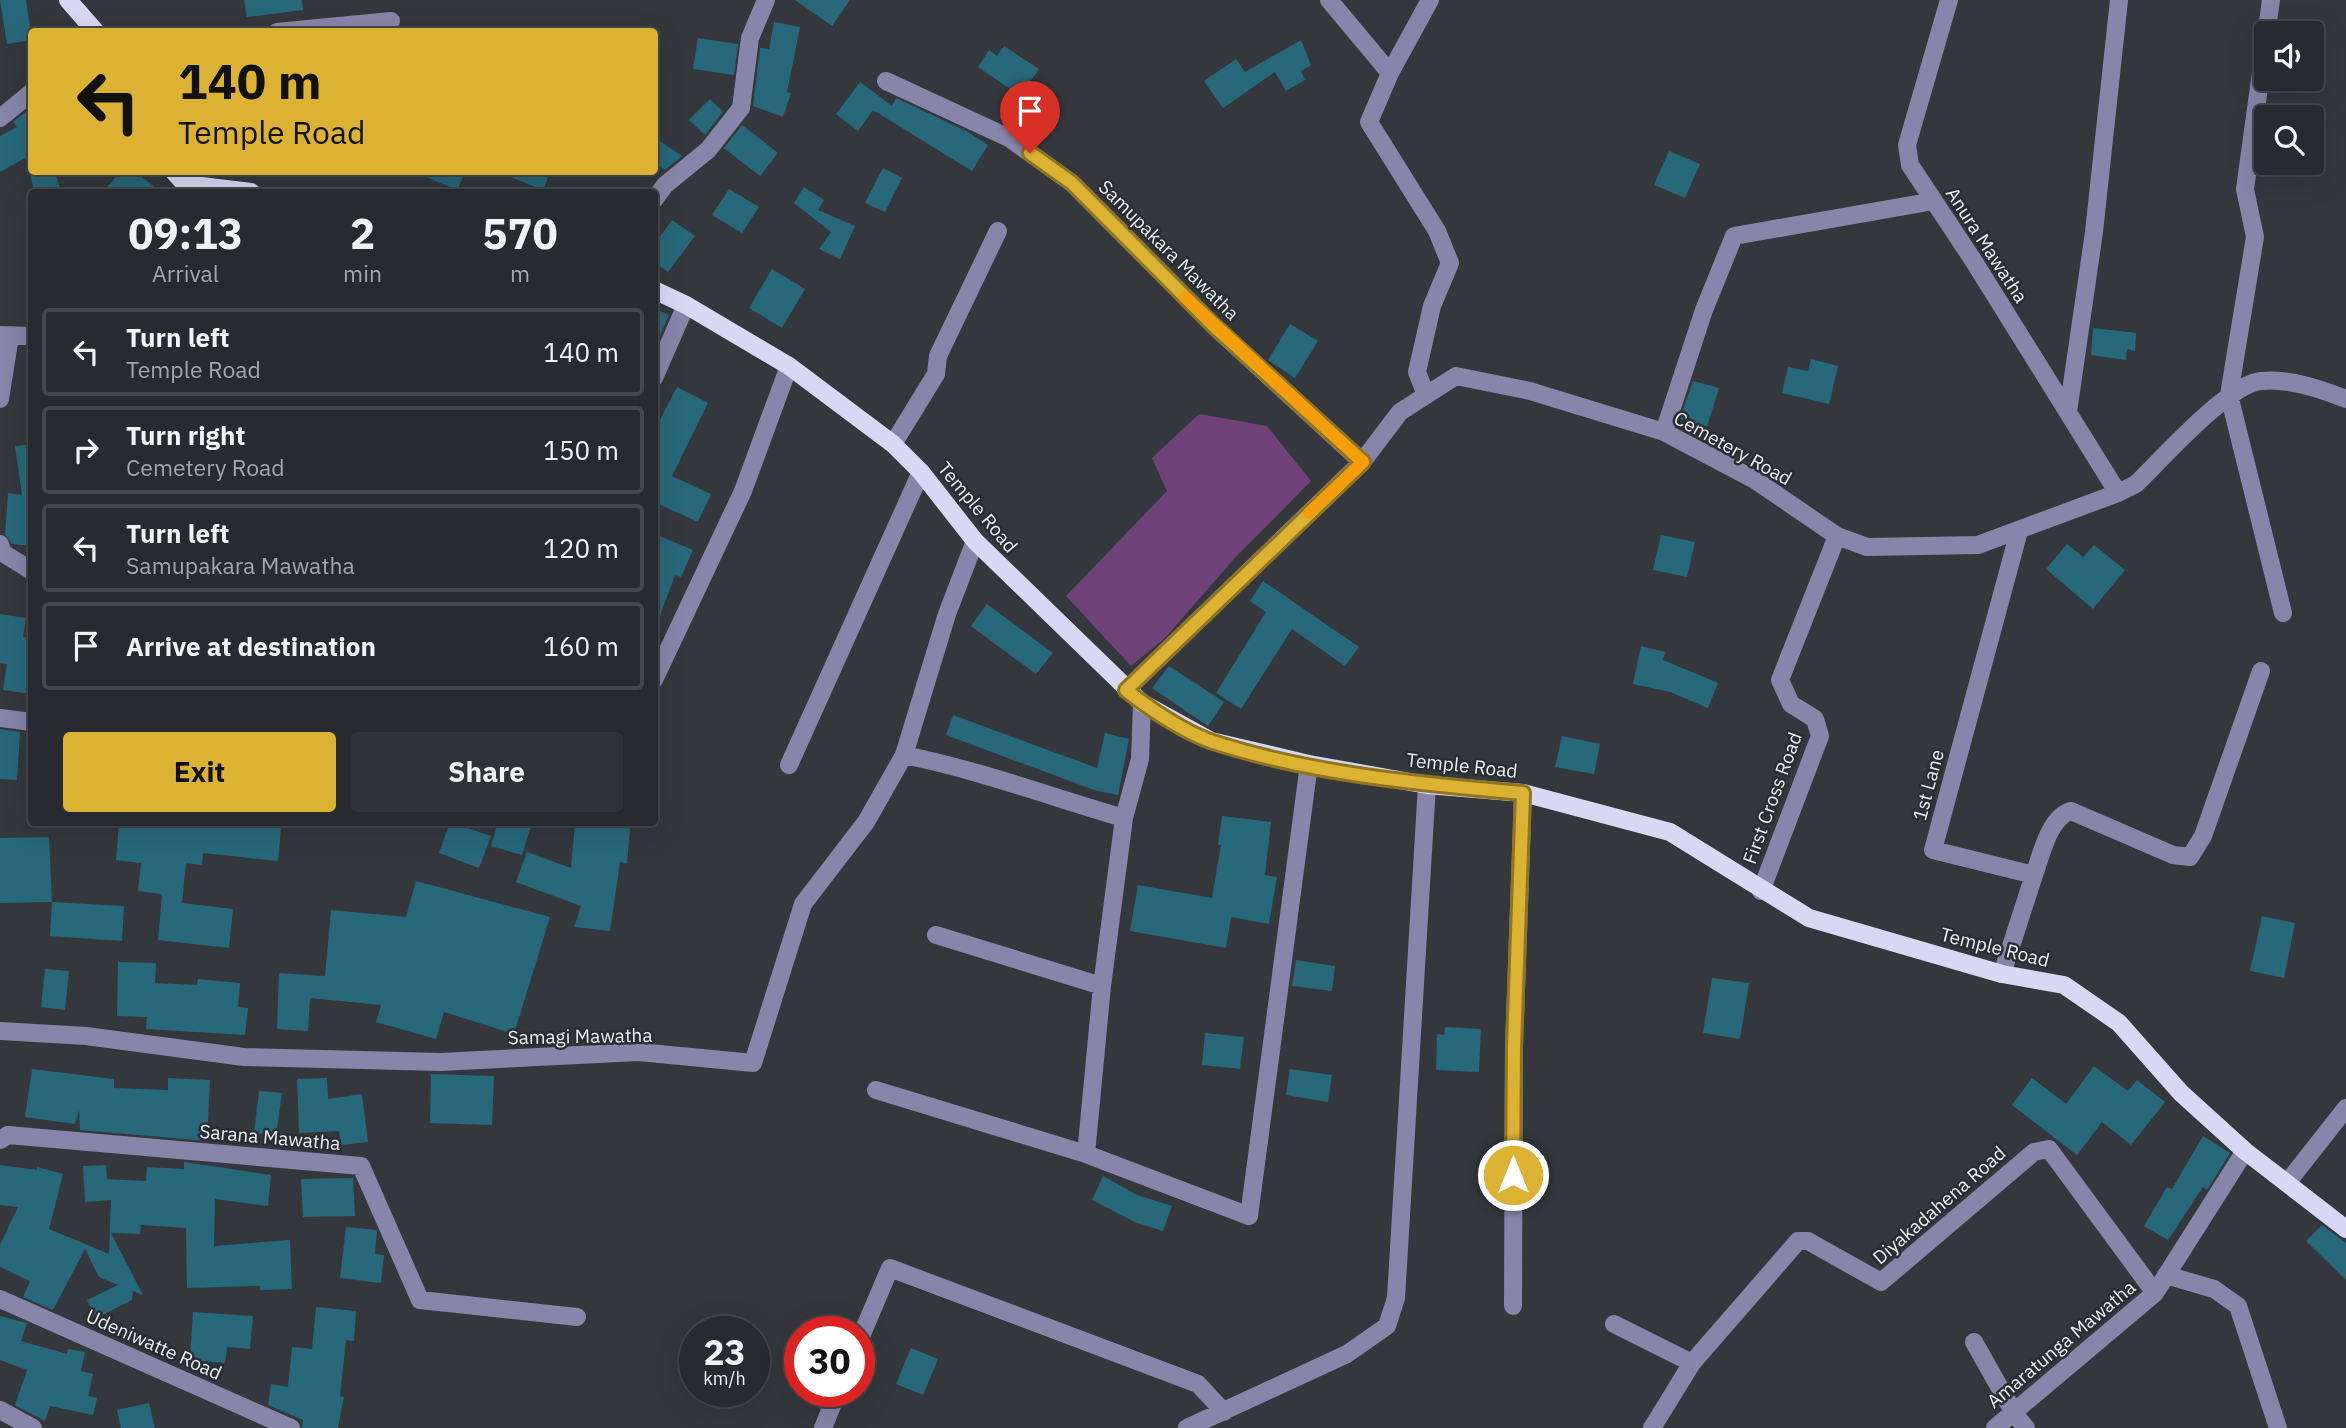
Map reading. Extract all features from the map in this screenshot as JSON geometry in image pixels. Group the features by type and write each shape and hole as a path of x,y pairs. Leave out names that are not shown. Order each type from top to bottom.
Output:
{"main road":[{"path":"68,0 92,28"},
{"path":"182,183 228,189"},
{"name":"Temple Road","path":"658,292 686,305 789,366 893,444 921,472 975,541 1142,703 1211,741 1309,764 1427,785 1523,793 1670,832 1761,891 1809,918 2002,974 2064,985 2119,1023 2181,1093 2245,1151 2346,1229"}],"street":[{"path":"658,195 708,150 741,107 750,38 766,0"},
{"path":"1329,0 1390,73"},
{"path":"1426,395 1417,372 1432,306 1450,263 1437,231 1369,121 1390,73 1430,0"},
{"name":"Anura Mawatha","path":"1949,0 1908,145 1910,165 2118,494"},
{"path":"2068,412 2094,232 2119,0"},
{"path":"2270,0 2245,189 2255,237 2229,395 2283,613"},
{"path":"318,28 391,21"},
{"name":"Samupakara Mawatha","path":"886,81 1009,138 1072,183 1213,325 1363,462"},
{"path":"0,118 28,95"},
{"path":"1664,432 1704,310 1734,236 1934,201"},
{"path":"893,444 936,374 938,356 998,231"},
{"path":"658,369 686,305"},
{"path":"0,398 5,335 28,336"},
{"path":"658,672 743,491 789,366"},
{"name":"Cemetery Road","path":"1126,690 1363,462 1401,412 1456,376 1530,391 1664,432 1755,480 1837,536 1867,547 1978,545 2118,494 2136,484 2229,395 2260,380 2313,387 2346,399"},
{"path":"789,765 921,472"},
{"name":"1st Lane","path":"2019,531 1933,850 2034,875"},
{"name":"First Cross Road","path":"1761,891 1820,736 1815,719 1791,704 1780,680 1837,536"},
{"path":"975,541 947,614 904,755 963,767 1018,787 1124,818"},
{"path":"0,544 3,553 28,569"},
{"path":"2002,974 2034,875 2054,825 2064,813 2071,811 2174,855 2190,857 2203,836 2261,671"},
{"path":"1086,1154 1102,986 1124,818 1140,759 1142,703"},
{"path":"0,718 28,722"},
{"name":"Samagi Mawatha","path":"0,1031 86,1036 244,1058 440,1062 639,1052 753,1063 803,904 866,822 904,755"},
{"path":"876,1090 1086,1154 1249,1216 1309,764"},
{"path":"1187,1428 1347,1354 1387,1326 1396,1298 1427,785"},
{"path":"1513,1306 1514,1047 1523,793"},
{"path":"936,935 1102,986"},
{"path":"2287,1183 2346,1108"},
{"name":"Sarana Mawatha","path":"0,1140 8,1135 361,1166 420,1300 577,1317"},
{"name":"Diyakadahena Road","path":"1652,1428 1692,1363 1798,1241 1808,1241 1881,1282 2034,1152 2049,1149 2155,1293"},
{"name":"Amaratunga Mawatha","path":"1994,1428 2155,1293 2245,1151"},
{"path":"869,1316 890,1268 1198,1384 1224,1412"},
{"path":"2166,1275 2214,1289 2238,1306 2278,1428"},
{"name":"Udeniwatte Road","path":"0,1299 291,1428"},
{"path":"1614,1324 1692,1363"},
{"path":"1974,1342 2014,1413 2026,1428"},
{"path":"823,1428 832,1407"},
{"path":"0,1410 33,1428"}],"shaded area":[{"path":"1199,414 1267,426 1311,481 1234,559 1165,638 1131,666 1066,596 1167,491 1152,458"}],"building":[{"path":"0,0 26,0 30,28 28,28 28,41 7,44"},
{"path":"244,0 302,0 303,10 247,17"},
{"path":"795,0 850,0 832,26"},
{"path":"774,22 800,27 787,92 791,93 783,117 753,106 760,48 769,49"},
{"path":"698,38 738,44 734,75 693,69"},
{"path":"1301,40 1311,65 1301,71 1305,80 1286,91 1275,72 1223,108 1204,81 1236,59 1245,72"},
{"path":"1004,46 1039,69 1020,96 978,67 989,50 997,56"},
{"path":"860,82 892,106 896,98 966,131 988,145 972,171 873,110 858,131 836,114"},
{"path":"710,99 723,112 705,135 689,120"},
{"path":"28,110 28,156 0,172 0,136 17,127 13,122"},
{"path":"742,125 778,153 760,176 724,148"},
{"path":"658,140 682,156 665,170 658,166"},
{"path":"1669,151 1700,164 1685,198 1654,185"},
{"path":"883,168 902,178 885,212 865,203"},
{"path":"30,175 56,175 60,189 34,189"},
{"path":"117,175 139,175 157,189 106,189"},
{"path":"421,175 464,175 457,189"},
{"path":"506,175 549,175 543,189"},
{"path":"804,187 824,200 818,210 855,226 840,259 819,249 831,232 794,203"},
{"path":"729,189 759,207 742,233 712,215"},
{"path":"672,220 695,236 668,272 658,265 658,239"},
{"path":"772,269 805,289 782,328 749,308"},
{"path":"658,310 669,315 658,340"},
{"path":"1290,324 1318,341 1295,378 1268,360"},
{"path":"2093,328 2136,333 2135,351 2127,349 2126,360 2091,355"},
{"path":"1811,359 1838,366 1829,404 1782,393 1788,367 1808,371"},
{"path":"1693,381 1719,388 1707,427 1680,419"},
{"path":"677,387 708,403 672,476 711,494 698,522 658,504 658,423"},
{"path":"28,444 28,546 12,544 5,534 8,493 22,495 15,446"},
{"path":"1661,535 1695,542 1687,577 1653,570"},
{"path":"658,536 693,550 681,577 675,575 658,622"},
{"path":"2067,544 2083,557 2094,545 2125,570 2093,609 2046,569"},
{"path":"1263,581 1359,647 1345,666 1292,629 1241,709 1216,693 1266,612 1250,601"},
{"path":"987,604 1053,653 1036,674 971,626"},
{"path":"0,614 26,618 23,637 28,638 28,693 3,690 7,664 0,663"},
{"path":"1641,646 1665,652 1663,660 1718,683 1708,708 1670,692 1633,684"},
{"path":"1169,666 1224,702 1208,726 1152,688"},
{"path":"953,715 1097,768 1105,733 1129,739 1118,795 1094,790 946,735"},
{"path":"0,729 20,732 17,780 0,779"},
{"path":"1562,736 1600,744 1594,774 1555,767"},
{"path":"1222,816 1271,822 1265,875 1277,877 1269,924 1231,917 1226,948 1130,931 1138,885 1212,898 1221,845 1218,845"},
{"path":"119,826 281,828 278,861 203,853 202,865 186,863 182,903 233,909 229,948 158,940 162,894 138,891 141,863 116,860"},
{"path":"449,826 462,826 491,836 479,868 439,853"},
{"path":"497,826 531,826 522,855 491,846"},
{"path":"575,826 630,828 627,863 620,862 610,931 574,927 581,906 516,882 527,852 571,868"},
{"path":"49,837 52,902 0,903 0,838"},
{"path":"416,881 550,917 514,1034 444,1012 436,1039 376,1022 381,1005 310,998 308,1031 277,1029 279,973 325,976 331,910 406,917"},
{"path":"52,902 124,906 122,941 50,936"},
{"path":"2262,916 2295,923 2284,978 2250,971"},
{"path":"1296,960 1335,966 1332,991 1292,986"},
{"path":"118,962 156,963 155,983 197,985 198,979 240,983 238,1007 248,1008 245,1035 146,1029 147,1017 117,1016"},
{"path":"45,969 69,971 65,1010 41,1007"},
{"path":"1712,978 1749,983 1740,1039 1703,1033"},
{"path":"1445,1027 1481,1029 1479,1072 1436,1070 1437,1034 1444,1035"},
{"path":"1205,1033 1244,1037 1240,1069 1202,1065"},
{"path":"2094,1066 2128,1091 2137,1080 2165,1102 2131,1145 2102,1122 2077,1155 2012,1105 2032,1078 2066,1104"},
{"path":"32,1069 114,1079 114,1088 168,1090 168,1078 210,1080 207,1141 80,1130 79,1110 75,1124 25,1117"},
{"path":"1290,1069 1332,1075 1328,1102 1286,1095"},
{"path":"431,1074 494,1076 492,1125 430,1123"},
{"path":"327,1078 328,1099 362,1094 368,1142 341,1145 339,1131 299,1133 297,1079"},
{"path":"259,1091 282,1093 276,1136 254,1133"},
{"path":"2203,1136 2230,1153 2207,1190 2203,1187 2168,1240 2144,1226 2167,1187 2172,1189"},
{"path":"184,1162 271,1175 268,1206 215,1199 214,1246 290,1240 292,1289 260,1290 260,1286 187,1288 186,1228 141,1225 140,1234 111,1233 143,1295 133,1291 132,1300 96,1318 87,1300 118,1285 99,1277 85,1249 53,1310 23,1297 30,1281 0,1267 0,1245 18,1207 0,1205 0,1165 37,1170 37,1167 63,1174 49,1229 109,1254 111,1200 85,1202 83,1166 106,1165 107,1179 146,1181 147,1167 184,1169"},
{"path":"1103,1176 1137,1195 1172,1206 1163,1231 1135,1222 1092,1200"},
{"path":"353,1178 355,1216 303,1217 301,1179"},
{"path":"2322,1225 2346,1243 2346,1280 2306,1241"},
{"path":"346,1227 377,1230 375,1254 384,1255 381,1283 340,1278"},
{"path":"316,1307 356,1311 354,1341 346,1340 340,1396 344,1397 338,1428 302,1428 303,1420 268,1405 271,1384 288,1387 292,1347 312,1349"},
{"path":"193,1312 253,1316 250,1349 227,1347 225,1363 190,1360"},
{"path":"0,1316 27,1323 21,1341 67,1354 68,1349 85,1352 81,1371 93,1374 88,1396 97,1398 93,1415 50,1406 45,1421 15,1405 27,1370 0,1360"},
{"path":"911,1348 938,1359 923,1395 896,1384"},
{"path":"149,1403 155,1428 121,1428 117,1410"}],"slow traffic":[{"path":"1185,297 1363,462 1309,513"}],"route":[{"path":"1030,153 1072,183 1213,325 1363,462 1126,690 1142,703 1211,741 1309,764 1427,785 1523,793 1514,1047 1513,1175"}]}
